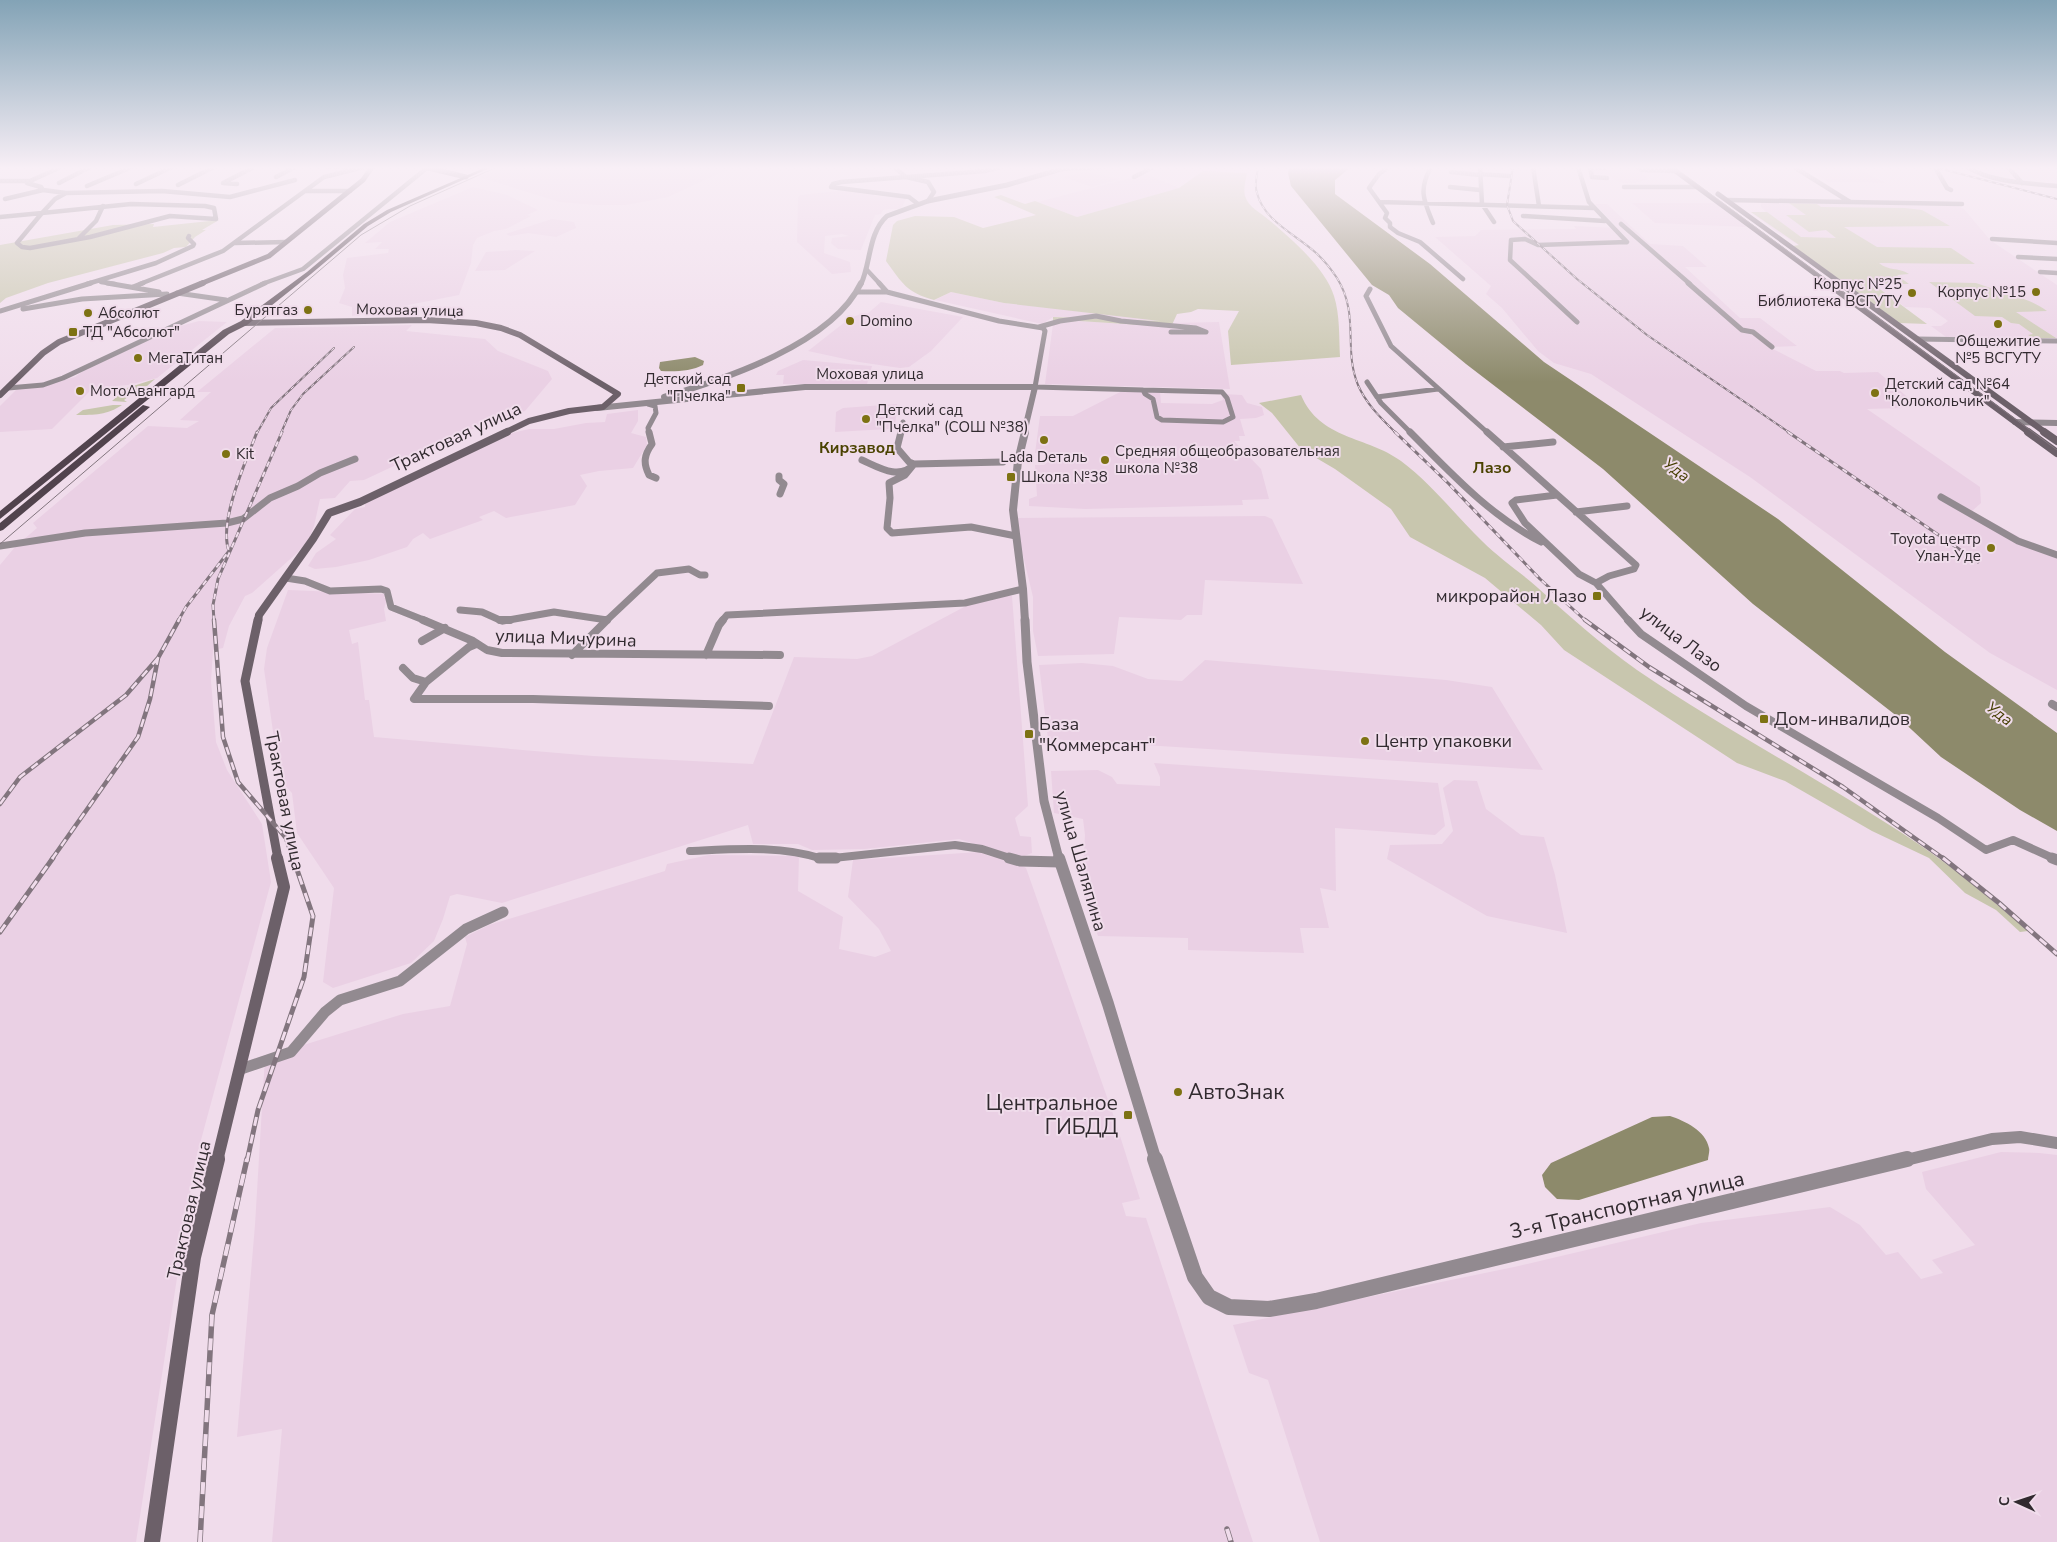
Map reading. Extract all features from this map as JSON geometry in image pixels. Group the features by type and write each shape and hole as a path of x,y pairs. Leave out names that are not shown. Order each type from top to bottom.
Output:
{"main road":[{"path":"0,395 43,353 59,342 266,257 290,239"},
{"path":"0,516 226,332 244,323 350,239"},
{"path":"1768,239 2057,453"},
{"path":"1780,239 2057,440"},
{"path":"1800,263 1813,263"},
{"name":"Моховая улица","path":"244,323 426,320 492,326 520,335 618,394"},
{"path":"0,528 236,333 244,323"},
{"name":"Трактовая улица","path":"152,1542 193,1257 241,1069 284,887 256,749 245,681 259,615 313,539 329,513 360,502 529,421 562,413 597,408 606,405 618,394"}],"street":[{"path":"20,239 17,243 22,247 30,248 74,239"},
{"path":"0,312 156,263 158,260 188,250 194,245 189,239"},
{"path":"133,286 202,260 240,239"},
{"path":"8,388 40,385 106,359 122,349 227,300 309,265 340,239"},
{"path":"639,403 703,385 803,342 842,312 857,292 867,270 874,239"},
{"path":"1413,239 1420,242 1463,279"},
{"path":"1577,322 1510,260 1511,240 1528,240 1538,244 1627,242 1624,239"},
{"path":"1638,239 1742,330 1753,332 1772,347"},
{"path":"1992,240 2057,243"},
{"path":"235,243 286,242"},
{"path":"2018,257 2057,259"},
{"path":"867,270 887,292"},
{"path":"2040,272 2057,273"},
{"path":"98,282 133,286 172,294 227,300"},
{"path":"1370,289 1366,296 1391,346 1636,565 1634,569 1609,576 1596,583 1579,574 1525,523 1512,503 1516,500 1557,495"},
{"path":"857,292 887,292 999,321 1041,328 1060,321 1096,316 1121,321 1196,328 1206,332 1171,332"},
{"path":"0,312 79,300 172,294"},
{"path":"36,300 57,304"},
{"name":"улица Шаляпина","path":"1041,328 1045,331 1035,387 1018,462 1013,510 1023,589 1027,657 1044,801 1060,862 1108,1004 1152,1150 1195,1277 1209,1297"},
{"path":"1917,339 2057,341"},
{"path":"1367,382 1370,391 1451,475 1509,526 1547,545"},
{"name":"Моховая улица","path":"597,408 648,404 782,388 821,386 1035,387 1143,389 1222,392 1227,398 1233,417 1220,422 1162,420 1157,417 1152,399 1145,394 1143,389"},
{"path":"1377,397 1438,389"},
{"path":"618,394 626,400 655,406 656,413 648,428 652,444 644,456 644,467 648,475 656,478"},
{"path":"903,422 898,448 909,462 914,464 1003,462"},
{"path":"2015,422 2057,424"},
{"path":"2025,429 2057,429"},
{"path":"1503,446 1553,442"},
{"path":"0,546 29,540 109,530 226,523 244,519 270,498 298,486 320,473 355,459"},
{"path":"862,460 886,470 902,472 909,470 914,464"},
{"path":"889,483 905,475 914,464"},
{"path":"886,470 890,498 888,528 892,533 971,528 1016,536"},
{"path":"779,476 779,480 784,484 780,494"},
{"path":"1940,497 2018,541 2057,555"},
{"path":"1576,512 1627,506"},
{"path":"572,655 657,574 689,569 700,575 705,575"},
{"name":"улица Мичурина","path":"286,578 305,581 330,591 381,588 387,591 391,607 445,628 487,650 502,653 780,655"},
{"name":"улица Лазо","path":"1596,583 1641,634 1682,664 1753,710 1938,818 1986,850 2013,840 2057,860"},
{"path":"706,655 719,625 727,615 965,603 1023,589"},
{"path":"460,610 471,609 498,617 502,621 554,612 607,620"},
{"path":"422,641 445,628"},
{"path":"476,644 469,647 426,682 414,699 533,699 769,706"},
{"path":"403,668 408,674 419,681 426,682"},
{"path":"690,851 747,849 793,851 823,859 955,845 982,849 1020,861 1060,862"},
{"path":"241,1069 291,1052 325,1012 340,1000 400,981 466,929 503,912"},
{"name":"3-я Транспортная улица","path":"1209,1297 1229,1307 1269,1309 1316,1301 1992,1139 2020,1137 2057,1143"}],"shaded area":[{"path":"34,239 193,239 186,247 174,248 163,253 48,283 6,298 0,303 0,245"},
{"path":"370,239 476,239 473,245 471,263 459,295 352,316 352,307 339,303 345,288 343,275 347,258 388,253 389,249 375,249 382,242 365,243"},
{"path":"797,239 825,239 824,253 850,262 851,272 832,274 797,242"},
{"path":"832,239 865,239 861,250 838,249 831,243"},
{"path":"890,239 1290,239 1315,264 1330,285 1336,303 1340,357 1231,365 1228,331 1239,311 1198,309 1177,314 1171,327 1079,321 1053,322 1053,317 1160,321 1004,303 951,292 934,300 917,294 906,286 886,261"},
{"path":"1437,239 1645,239 1650,244 1683,246 1707,267 1685,267 1740,318 1760,318 1797,346 1769,347 1816,371 1840,371 1844,373 1878,372 1911,400 1892,400 1902,408 1867,409 1980,487 1981,503 1972,511 2057,558 2057,690 1990,653 1750,477 1591,374 1554,363 1538,351 1502,308 1486,294 1491,286"},
{"path":"1789,239 1989,239 2057,285 2057,338 1946,337 1931,326 1941,326 1948,321 1930,308 1905,307 1855,271"},
{"path":"1790,239 1864,239 1877,247 1951,248 1975,264 1879,263 1909,274 1897,275 1909,284 1873,284 1927,324 1900,323 1793,246 1799,245"},
{"path":"535,251 505,270 475,271 486,252"},
{"path":"1929,282 1976,283 2002,292 1998,293 2012,295 2031,302 2047,311 2016,312 2056,338 2033,338 2028,335 2033,334 2019,324 2011,323 2002,317 1975,316"},
{"path":"951,292 1004,303 1170,321 1053,317 1042,324 935,300"},
{"path":"881,302 963,317 931,351 909,367 900,368 859,362 808,351 850,318 861,314 866,315"},
{"path":"199,321 227,322 157,378 128,385 93,388 52,429 0,432 0,406 18,388 49,384 75,377 93,364 173,328"},
{"path":"1079,321 1171,327 1173,323 1219,322 1230,389 1045,384 1053,324"},
{"path":"412,325 406,331 485,339 498,351 548,371 552,379 525,411 477,427 364,480 350,481 335,498 320,499 309,539 297,553 252,593 245,596 229,626 223,648 213,650 211,681 216,742 227,770 262,824 271,882 195,1162 136,1542 0,1542 0,565 15,547 37,528 33,523 148,426 187,428 199,421 180,420 211,392 197,392 275,328"},
{"path":"803,360 872,366 867,384 783,384 784,375 776,375 778,371"},
{"path":"155,379 124,400 127,402 112,401 127,388"},
{"path":"1122,391 1160,392 1161,403 1212,404 1223,400 1222,394 1242,395 1247,403 1262,407 1264,415 1256,418 1240,419 1245,436 1239,436 1240,441 1234,441 1261,469 1269,499 1242,500 1243,505 1085,509 1029,506 1029,499 1037,496 1035,465 1044,465 1055,456 1054,453 1035,453 1040,416 1073,416"},
{"path":"1301,395 1309,410 1320,421 1345,436 1388,453 1413,470 1502,559 1637,670 1706,715 1848,799 1932,853 2028,931 2020,932 1996,910 1965,893 1929,858 1872,831 1785,781 1737,763 1564,650 1541,625 1485,578 1410,537 1391,509 1335,469 1301,449 1272,413 1259,403"},
{"name":"Детский сад \"Пчелка\" (СОШ №38)","path":"897,404 895,427 835,432 836,412 843,408"},
{"path":"122,405 100,414 76,415 83,410"},
{"path":"638,410 638,421 631,433 646,437 647,445 633,468 580,475 587,486 575,505 506,518 494,511 479,517 483,520 430,539 423,533 413,539 407,547 369,560 336,567 315,569 308,566 316,553 336,539 330,535 355,509 365,507 365,504 504,435 529,429 554,429 586,423 605,422 607,414"},
{"path":"1265,516 1272,519 1303,584 1205,580 1202,615 1187,615 1181,620 1119,617 1114,654 1038,656 1033,631 1033,597 1014,518"},
{"path":"288,590 386,594 384,598 387,598 384,609 386,621 349,630 352,644 358,642 365,700 369,700 374,737 593,756 753,764 794,657 857,659 872,656 964,607 1002,596 1012,596 1028,806 1015,818 1020,836 1031,837 1032,853 1019,858 959,839 865,849 812,850 798,844 753,844 748,825 502,903 457,894 450,896 434,941 411,963 333,988 323,982 334,888 297,833 292,793 280,780 264,669 267,648"},
{"path":"1205,660 1446,680 1492,687 1543,770 1048,739 1039,665 1082,663 1113,666 1148,679 1182,681"},
{"path":"1154,763 1438,783 1445,826 1435,835 1335,828 1336,891 1320,888 1329,928 1300,928 1304,953 1188,950 1188,938 1098,936 1082,890 1085,835 1083,819 1054,813 1051,771 1098,770 1112,777 1117,784 1160,786 1160,777"},
{"path":"1454,780 1477,781 1486,809 1521,835 1544,837 1555,875 1567,933 1487,916 1387,859 1390,845 1442,844 1453,831 1443,788"},
{"path":"980,852 989,856 1010,859 1026,868 1113,1114 1140,1199 1122,1203 1126,1216 1146,1218 1253,1542 272,1542 282,1429 237,1437 255,1225 265,1057 403,1014 450,1006 467,944 465,937 489,925 665,871 667,864 709,855 799,856 798,891 843,917 839,949 875,957 891,951 879,929 848,897 853,860"},
{"path":"2001,1152 2057,1155 2057,1542 1320,1542 1268,1380 1249,1373 1233,1325 1514,1267 1701,1223 1830,1207 1860,1225 1886,1255 1898,1252 1921,1279 1943,1273 1932,1260 1975,1245 1926,1189 1922,1172"}],"water":[{"name":"Уда","path":"1334,239 1396,239 1430,264 1544,362 1778,519 1945,652 2057,733 2057,831 2020,810 1941,757 1898,717 1753,604 1603,469 1466,364 1398,308 1389,295 1372,285"},
{"path":"695,357 704,361 703,365 694,369 678,371 661,371 659,368 660,362"},
{"path":"1670,1116 1694,1127 1704,1137 1709,1149 1708,1160 1579,1200 1557,1199 1545,1187 1542,1175 1551,1163 1652,1117"}],"tram line":[{"path":"0,544 356,239"},
{"path":"1771,239 2057,450"}],"railway":[{"path":"1299,239 1327,264 1344,292 1348,305 1352,358 1358,385 1370,405 1395,432"},
{"path":"1533,239 1577,279 1647,335 1790,433"},
{"path":"281,433 291,410 303,394 354,347"},
{"path":"257,433 271,408 334,348"},
{"path":"178,621 186,607 229,551 227,524 230,508 240,475 257,432"},
{"path":"214,621 213,605 218,579 282,432"},
{"path":"1395,432 1449,484 1540,579 1586,621"},
{"path":"1788,432 1978,562"},
{"path":"158,658 179,620"},
{"path":"214,620 223,737 238,782 286,838 293,859"},
{"path":"1585,620 1649,667 1843,787 1944,859"},
{"path":"0,804 20,777 126,695 158,658"},
{"path":"52,859 138,737 150,699 158,658"},
{"path":"0,932 53,858"},
{"path":"247,1161 258,1110 304,977 313,916 293,858"},
{"path":"1943,858 1999,903 2057,954"},
{"path":"200,1542 212,1315 247,1159"},
{"path":"1227,1529 1231,1542"}],"place":[{"name":"Корпус №15","path":"2036,292"},
{"name":"Корпус №25 Библиотека ВСГУТУ","path":"1912,293"},
{"name":"Бурятгаз","path":"308,310"},
{"name":"Абсолют","path":"88,313"},
{"name":"Domino","path":"850,321"},
{"name":"Общежитие №5 ВСГУТУ","path":"1998,324"},
{"name":"ТД \"Абсолют\"","path":"73,332"},
{"name":"МегаТитан","path":"138,358"},
{"name":"Детский сад \"Пчелка\"","path":"741,388"},
{"name":"МотоАвангард","path":"80,391"},
{"name":"Детский сад №64 \"Колокольчик\"","path":"1875,393"},
{"name":"Детский сад \"Пчелка\" (СОШ №38)","path":"866,419"},
{"name":"Lada Dеталь","path":"1044,440"},
{"name":"Kit","path":"226,454"},
{"name":"Средняя общеобразовательная школа №38","path":"1105,460"},
{"name":"Школа №38","path":"1011,477"},
{"name":"Toyota центр Улан-Уде","path":"1991,548"},
{"name":"микрорайон Лазо","path":"1597,596"},
{"name":"Дом-инвалидов","path":"1764,719"},
{"name":"База \"Коммерсант\"","path":"1029,734"},
{"name":"Центр упаковки","path":"1365,741"},
{"name":"АвтоЗнак","path":"1178,1092"},
{"name":"Центральное ГИБДД","path":"1128,1115"}],"district":[{"name":"Кирзавод","path":"857,447"},
{"name":"Лазо","path":"1492,467"}]}
